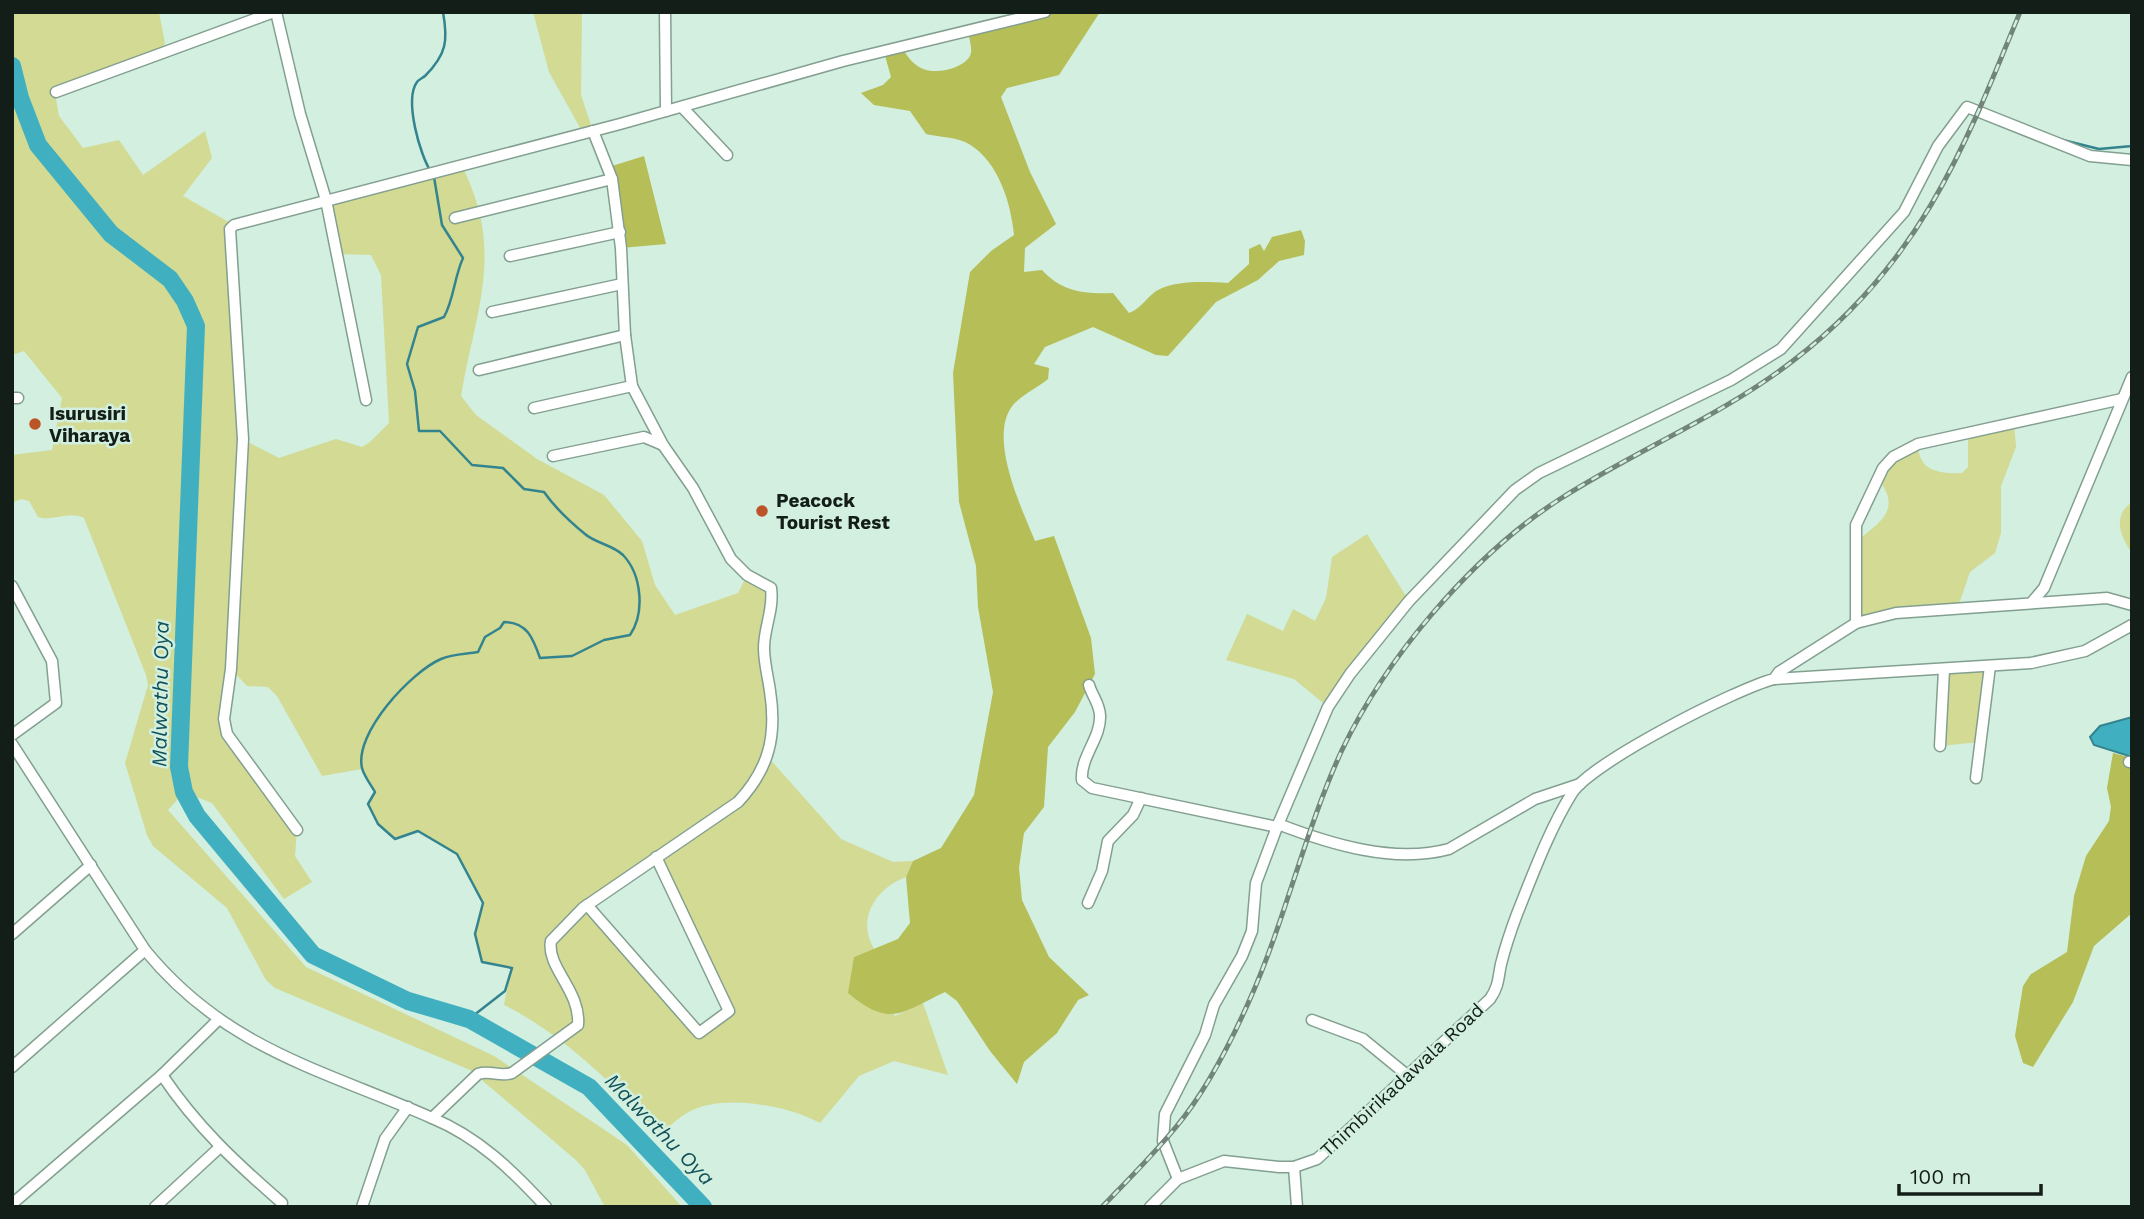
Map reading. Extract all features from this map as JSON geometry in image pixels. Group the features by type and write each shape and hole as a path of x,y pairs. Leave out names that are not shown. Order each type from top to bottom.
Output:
{"street":[{"path":"56,92 275,12 300,114 326,200 366,400"},
{"path":"665,12 666,111"},
{"path":"297,830 227,734 224,719 231,670 243,439 230,229 234,225 682,107 842,61 1045,12"},
{"path":"682,107 727,155"},
{"path":"1178,1179 1163,1140 1165,1114 1205,1035 1214,1005 1242,956 1252,931 1256,883 1328,708 1350,674 1409,601 1489,515 1539,473 1731,380 1781,349 1904,212 1938,146 1967,107 2090,156 2132,160"},
{"path":"432,1118 478,1073 486,1071 504,1076 523,1067 578,1025 576,1001 549,949 558,930 587,905 738,802 765,768 770,742 772,702 764,648 771,614 771,589 747,575 731,559 693,488 663,445 632,386 625,335 620,232 612,179 593,131"},
{"path":"455,218 612,179"},
{"path":"510,256 620,232"},
{"path":"492,312 622,284"},
{"path":"479,370 625,335"},
{"path":"2033,601 2049,576 2132,377"},
{"path":"534,408 632,386"},
{"path":"1856,623 1856,526 1877,478 1894,457 1918,444 2122,399"},
{"path":"553,456 644,437 663,445"},
{"path":"12,586 52,661 55,703 12,736"},
{"path":"1776,676 1856,623 1896,613 2033,601 2107,598 2132,605"},
{"path":"1776,676 1944,670 2059,658 2085,651 2132,625"},
{"path":"1976,778 1990,666"},
{"path":"1940,746 1944,670"},
{"name":"Thimbirikadawala Road","path":"1294,1167 1317,1158 1497,989 1500,966 1542,853 1580,784 1640,743 1749,685 1776,676"},
{"path":"1089,684 1098,702 1101,719 1081,769 1082,780 1092,788 1278,826 1339,846 1376,851 1435,853 1450,849 1535,799 1580,784"},
{"path":"12,744 145,950 178,989 218,1020 309,1070 408,1107 467,1135 510,1168 546,1207"},
{"path":"1088,903 1102,871 1108,841 1133,815 1141,798"},
{"path":"587,905 699,1033 729,1012 656,857"},
{"path":"12,934 91,864"},
{"path":"12,1067 145,950"},
{"path":"12,1204 162,1075 218,1020"},
{"path":"1312,1020 1363,1040 1407,1074"},
{"path":"162,1075 184,1108 219,1148 282,1203"},
{"path":"362,1207 385,1139 408,1107"},
{"path":"156,1206 219,1148"},
{"path":"1150,1207 1178,1179 1224,1161 1294,1167 1297,1207"}],"green space":[{"path":"12,12 159,12 165,43 162,50 73,88 56,99 59,116 83,148 119,140 143,175 205,131 212,158 183,196 234,225 242,439 279,458 336,439 362,447 389,423 381,275 371,255 337,254 326,200 462,166 475,197 485,253 479,307 461,396 476,415 537,459 604,495 642,541 655,585 675,615 738,593 747,575 771,588 767,625 772,702 767,756 841,839 893,862 913,861 906,877 886,889 872,906 867,927 874,949 854,957 895,1016 923,1003 948,1075 894,1061 859,1076 820,1123 772,1107 717,1104 687,1113 661,1134 588,1063 548,1031 504,1005 511,969 482,962 475,934 483,903 457,854 418,831 395,839 378,824 368,804 375,792 362,769 322,776 277,696 268,687 247,686 232,670 227,734 297,830 295,856 312,882 284,899 212,803 184,792 168,810 306,967 494,1056 627,1145 682,1207 605,1207 585,1170 576,1160 470,1070 275,988 266,980 227,908 153,846 147,835 125,763 148,685 146,675 84,518 73,515 38,517 29,501 21,499 12,503 12,455 52,450 62,398 24,351 12,355","holes":["656,857 729,1012 695,1032 587,906"]},
{"path":"533,12 582,12 581,95 593,131 583,133 549,72"},
{"path":"1045,12 1100,12 1059,75 1007,88 1001,97 1030,172 1056,224 1025,248 1024,272 1042,270 1057,283 1074,290 1113,293 1129,313 1156,291 1168,286 1193,282 1228,283 1249,264 1249,249 1260,244 1264,251 1272,237 1301,230 1305,241 1304,255 1279,261 1258,280 1216,302 1168,356 1156,355 1093,327 1045,347 1034,364 1049,368 1048,379 1017,401 1006,419 1005,454 1015,492 1035,541 1054,536 1091,638 1095,674 1075,712 1048,747 1044,807 1024,833 1019,868 1022,900 1049,957 1089,995 1078,1000 1057,1033 1024,1062 1017,1084 990,1051 957,1001 945,992 896,1014 875,1011 848,993 854,957 898,939 910,923 906,877 913,861 941,848 974,795 993,692 978,607 976,566 959,502 953,373 970,272 991,251 1014,235 1002,185 988,161 979,152 959,140 926,134 910,111 874,105 861,93 883,85 891,77 884,52 902,47 918,67 932,71 945,70 959,66 969,58 971,47 967,30"},
{"path":"644,156 666,244 621,248 609,167"},
{"path":"2014,424 2016,447 2001,486 2001,533 1995,553 1970,572 1958,607 1856,623 1854,543 1885,515 1888,499 1877,478 1883,468 1918,444 1922,460 1931,469 1945,473 1962,473 1968,467 1968,434"},
{"path":"2132,502 2132,553 2121,533 2120,520 2122,513"},
{"path":"1367,534 1409,601 1328,707 1294,679 1226,660 1247,614 1283,631 1293,609 1315,621 1326,598 1332,557"},
{"path":"1990,666 1980,742 1940,746 1944,670"},
{"path":"2113,753 2132,758 2132,913 2094,946 2073,1002 2033,1067 2023,1063 2015,1036 2023,986 2031,974 2067,952 2074,896 2086,856 2109,821 2111,807 2107,788"}],"water":[{"path":"2132,717 2132,757 2094,745 2090,737 2100,726"}],"waterway":[{"path":"431,172 418,141 412,101 417,81 425,76 442,53 445,39 443,12"},
{"name":"Malwathu Oya","path":"12,66 20,98 38,145 111,234 170,279 185,301 196,326 179,767 184,792 197,816 313,955 408,1001 469,1019 589,1087 703,1207"},
{"path":"2059,139 2099,149 2132,146"},
{"path":"434,177 442,225 463,258 444,317 418,327 407,364 415,391 419,431 440,431 472,465 503,468 524,489 544,492 585,534 623,555 634,573 639,594 638,616 630,635 604,640 572,656 540,658 528,632 518,625 504,622 500,628 485,637 478,652 441,659 415,677 387,705 367,738 362,754 362,768 375,792 368,804 378,824 395,839 418,831 457,854 483,903 475,934 482,962 512,968 505,991 469,1019"}],"railway":[{"path":"1102,1207 1176,1127 1218,1065 1263,968 1317,811 1342,750 1371,697 1406,646 1461,583 1525,524 1589,481 1738,398 1794,360 1837,324 1874,285 1905,245 1932,203 1978,112 2020,12"}],"place":[{"name":"Isurusiri Viharaya","path":"35,424"},
{"name":"Peacock Tourist Rest","path":"762,511"}]}
